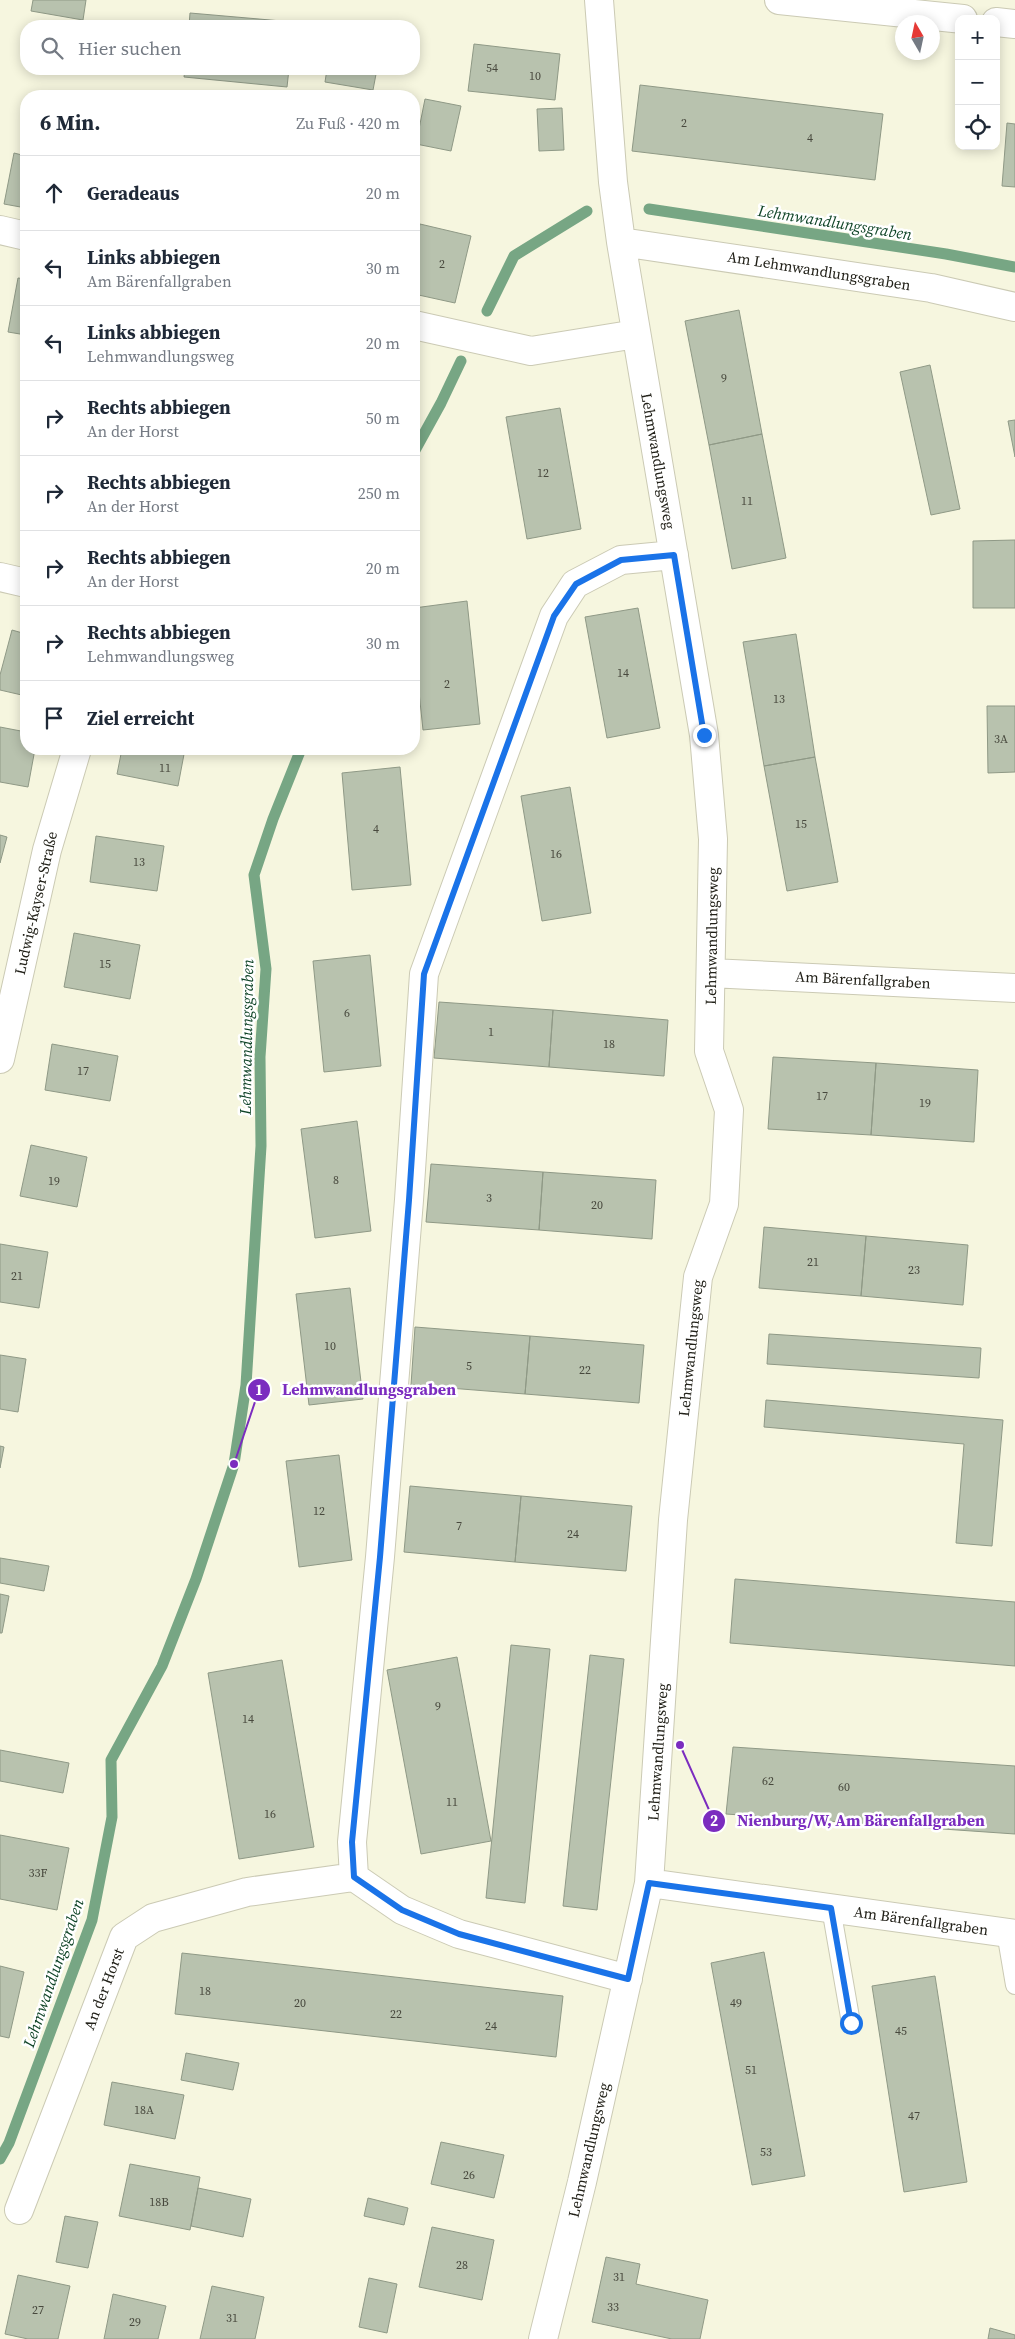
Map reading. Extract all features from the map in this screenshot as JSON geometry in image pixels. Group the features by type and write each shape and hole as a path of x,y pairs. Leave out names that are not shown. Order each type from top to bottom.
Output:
{"street":[{"name":"Lehmwandlungsweg","path":"543,2339 582,2182 649,1883 673,1520 698,1277 724,1204 729,1110 709,1051 713,839 704,735 621,242 613,182 605,0"},
{"path":"779,0 955,18"},
{"path":"1000,22 1015,24"},
{"path":"0,230 20,235"},
{"name":"Am Lehmwandlungsgraben","path":"621,242 932,288 1015,307"},
{"path":"420,326 531,350 636,334"},
{"path":"628,1979 459,1934 402,1910 354,1877 352,1842 380,1547 409,1200 424,974 554,616 576,584 621,560 674,555"},
{"path":"0,577 20,582"},
{"name":"Ludwig-Kayser-Straße","path":"0,1059 47,850 75,755"},
{"name":"Am Bärenfallgraben","path":"711,973 1015,988"},
{"name":"An der Horst","path":"19,2210 124,1937 153,1918 247,1892 354,1877"},
{"name":"Am Bärenfallgraben","path":"649,1883 1010,1933"}],"lane":[{"path":"831,1908 851,2023"},
{"path":"1010,1933 1015,1985"}],"building":[{"path":"33,0 86,0 83,20 31,11"},
{"path":"190,13 270,20 189,20"},
{"path":"474,44 560,54 555,100 468,91"},
{"path":"184,75 288,75 287,87 184,77"},
{"path":"326,75 376,75 373,90 325,82"},
{"path":"640,85 883,114 875,180 632,151"},
{"path":"425,99 461,106 451,151 420,145 420,124"},
{"path":"562,108 564,150 539,151 537,109"},
{"path":"1007,123 1015,124 1015,187 1002,186"},
{"path":"14,153 20,154 20,207 4,204"},
{"path":"420,224 471,236 455,303 420,295"},
{"path":"18,278 20,278 20,334 8,332"},
{"path":"739,310 762,434 709,445 685,321"},
{"path":"930,365 960,509 931,515 900,372"},
{"path":"560,408 581,529 527,539 506,417"},
{"path":"1015,420 1015,457 1008,421"},
{"path":"762,434 786,558 732,569 709,445"},
{"path":"1015,540 1015,608 973,608 973,541"},
{"path":"467,601 480,724 423,730 420,702 420,607"},
{"path":"638,608 660,728 607,738 585,617"},
{"path":"12,630 20,632 20,695 0,690 0,675"},
{"path":"796,634 815,757 764,766 743,642"},
{"path":"987,706 1015,706 1015,772 988,773"},
{"path":"0,727 20,731 20,755 34,755 28,787 0,782"},
{"path":"121,755 184,755 178,786 117,774"},
{"path":"815,757 838,882 787,891 764,766"},
{"path":"400,767 411,885 352,890 342,773"},
{"path":"570,787 591,913 542,921 521,796"},
{"path":"0,835 7,837 0,863"},
{"path":"96,836 164,846 157,891 90,882"},
{"path":"74,933 140,945 130,999 64,987"},
{"path":"370,955 381,1066 324,1072 313,961"},
{"path":"439,1002 553,1010 549,1067 434,1058"},
{"path":"553,1010 668,1020 664,1076 549,1067"},
{"path":"52,1044 118,1056 110,1101 45,1090"},
{"path":"773,1057 876,1063 871,1135 768,1129"},
{"path":"876,1063 978,1070 974,1142 871,1135"},
{"path":"357,1121 371,1231 315,1238 301,1129"},
{"path":"31,1145 87,1157 77,1207 20,1196"},
{"path":"431,1164 543,1172 539,1230 426,1222"},
{"path":"543,1172 656,1180 652,1239 539,1230"},
{"path":"764,1227 866,1236 861,1296 759,1288"},
{"path":"866,1236 968,1245 963,1305 861,1296"},
{"path":"0,1244 48,1252 39,1308 0,1302"},
{"path":"350,1288 363,1399 309,1405 296,1294"},
{"path":"415,1327 530,1336 525,1394 411,1385"},
{"path":"769,1334 981,1348 979,1378 767,1364"},
{"path":"530,1336 644,1345 639,1403 525,1394"},
{"path":"0,1355 26,1359 18,1412 0,1409"},
{"path":"766,1400 1003,1420 992,1546 956,1543 964,1444 764,1427"},
{"path":"0,1446 4,1447 0,1468"},
{"path":"339,1455 352,1560 299,1567 286,1461"},
{"path":"410,1486 521,1496 515,1562 404,1552"},
{"path":"521,1496 632,1506 626,1571 515,1562"},
{"path":"0,1558 49,1566 44,1591 0,1583"},
{"path":"735,1579 1015,1602 1015,1666 730,1643"},
{"path":"0,1594 9,1596 2,1633 0,1633"},
{"path":"511,1645 550,1649 525,1903 486,1898"},
{"path":"590,1655 624,1659 597,1910 563,1906"},
{"path":"457,1657 491,1841 421,1854 387,1670"},
{"path":"282,1660 314,1847 239,1859 208,1673"},
{"path":"733,1747 1015,1766 1015,1834 726,1814"},
{"path":"0,1750 69,1763 63,1793 0,1781"},
{"path":"0,1835 69,1848 57,1910 0,1899"},
{"path":"764,1952 805,2176 752,2185 711,1963"},
{"path":"182,1953 563,1996 556,2057 175,2014"},
{"path":"0,1966 24,1972 9,2038 0,2036"},
{"path":"935,1976 967,2182 904,2192 872,1986"},
{"path":"186,2053 239,2063 233,2090 181,2080"},
{"path":"112,2082 184,2095 175,2139 104,2125"},
{"path":"441,2142 504,2155 494,2198 431,2184"},
{"path":"130,2164 200,2177 190,2230 119,2216"},
{"path":"198,2188 251,2199 243,2237 191,2226"},
{"path":"368,2198 408,2208 404,2225 364,2216"},
{"path":"65,2216 98,2222 88,2268 56,2262"},
{"path":"432,2227 494,2240 482,2300 419,2287"},
{"path":"606,2257 640,2264 636,2284 708,2300 700,2339 672,2339 592,2322"},
{"path":"18,2275 70,2286 58,2339 28,2339 5,2334"},
{"path":"369,2278 397,2284 387,2333 359,2327"},
{"path":"212,2286 264,2297 255,2339 200,2339"},
{"path":"113,2294 166,2306 158,2339 104,2339"},
{"path":"990,2328 1015,2335 1015,2339 988,2339"}],"waterway":[{"name":"Lehmwandlungsgraben","path":"649,209 946,254 1015,267"},
{"name":"Lehmwandlungsgraben","path":"487,311 514,256 587,211"},
{"name":"Lehmwandlungsgraben","path":"420,441 461,361"},
{"name":"Lehmwandlungsgraben","path":"0,2159 9,2143 92,1920 112,1817 111,1760 162,1666 196,1579 234,1464 246,1385 261,1146 260,1057 266,969 254,875 273,819 299,755"}],"place":[{"name":"Lehmwandlungsgraben","path":"234,1464"},
{"name":"Nienburg/W, Am Bärenfallgraben","path":"680,1745"}],"route":[{"path":"704,735 674,555 621,560 576,584 554,616 424,974 409,1200 380,1557 352,1842 354,1877 402,1910 459,1934 628,1979 649,1883 831,1908 851,2023"}]}
